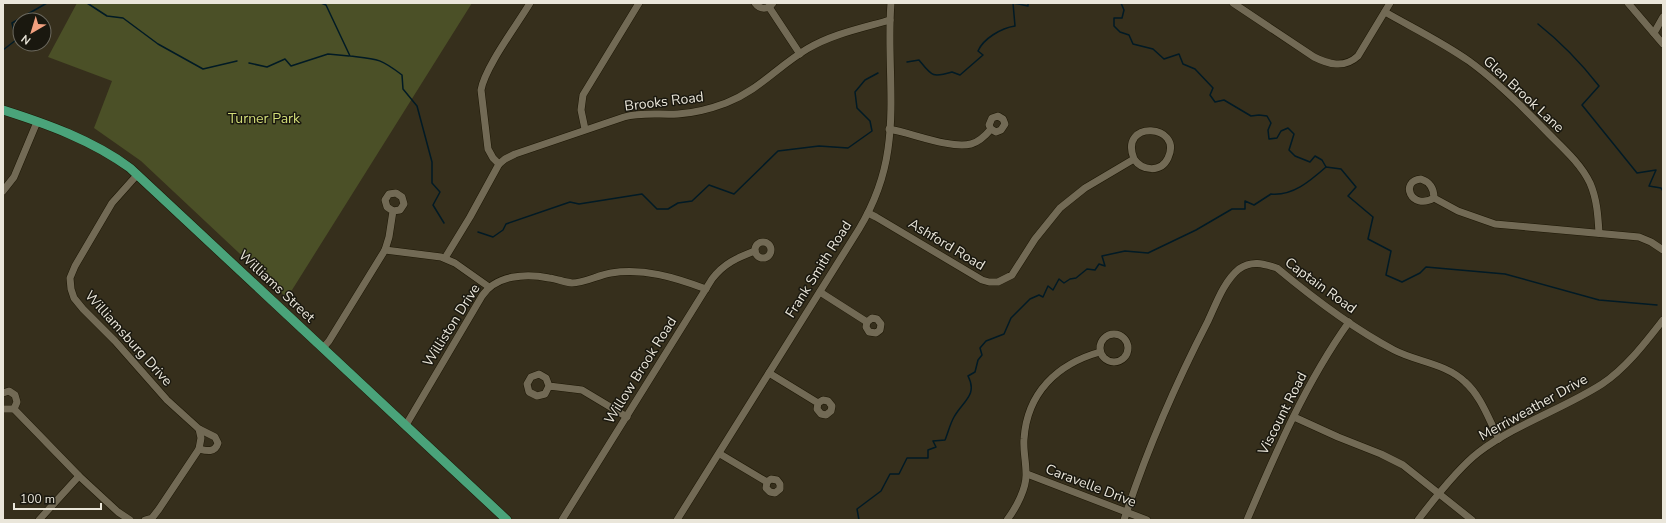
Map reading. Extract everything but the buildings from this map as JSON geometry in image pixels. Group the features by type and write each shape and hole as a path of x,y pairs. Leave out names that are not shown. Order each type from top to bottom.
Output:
{"main road":[{"name":"Williams Street","path":"3,110 88,143 118,160 137,175 507,520"}],"street":[{"path":"445,258 470,217 499,164 493,158 488,149 481,94 482,83 492,64 530,3"},
{"path":"585,129 580,110 583,95 639,3"},
{"path":"755,3 761,8 771,5 800,54"},
{"name":"Frank Smith Road","path":"677,520 720,454 868,213 883,172 888,148 891,3"},
{"path":"1233,3 1314,57 1325,62 1335,64 1349,62 1358,56 1390,3"},
{"path":"1628,3 1663,44"},
{"name":"Glen Brook Lane","path":"1385,12 1435,40 1476,66 1515,99 1582,170 1593,190 1597,202 1599,233"},
{"path":"1654,33 1663,17"},
{"name":"Brooks Road","path":"499,164 515,154 585,129 636,115 685,113 718,106 752,90 800,54 832,38 890,20"},
{"path":"3,191 14,177 37,122"},
{"path":"889,129 958,145 971,144 991,129"},
{"path":"1152,129 1157,130 1169,141 1170,156 1160,167 1145,168 1136,163 1134,158 1132,154 1132,143 1134,138 1142,132 1152,129"},
{"name":"Ashford Road","path":"868,213 982,280 998,282 1012,275 1042,229 1068,201 1099,178 1134,158"},
{"name":"Williamsburg Drive","path":"137,175 112,203 75,266 70,278 71,289 74,298 83,309 115,341 167,400 198,429 215,437 218,443 213,451 199,450"},
{"path":"1434,198 1463,213 1495,224 1638,237 1651,242 1663,250"},
{"path":"322,348 329,341 385,250 389,237 393,211"},
{"path":"385,250 395,253 425,254 445,258 455,263 488,287"},
{"name":"Willow Brook Road","path":"562,520 715,274 726,264 736,258 755,252"},
{"name":"Captain Road","path":"1124,520 1170,401 1223,290 1231,277 1238,270 1253,263 1264,264 1277,268 1371,337 1403,354 1442,367 1455,374 1468,385 1475,394 1499,439"},
{"name":"Williston Drive","path":"406,425 488,287 502,280 519,276 538,276 574,283 603,274 632,271 648,272 668,276 706,289"},
{"path":"820,292 867,322"},
{"name":"Merriweather Drive","path":"1418,520 1474,456 1499,439 1602,384 1628,361 1663,320"},
{"name":"Viscount Road","path":"1247,520 1294,417 1322,363 1349,322"},
{"path":"1111,334 1122,337 1128,346 1125,356 1117,362 1107,360 1100,352 1102,340 1111,334"},
{"path":"1008,520 1020,498 1027,474 1024,441 1025,427 1029,413 1039,394 1045,385 1060,370 1077,360 1100,352"},
{"path":"769,373 818,403"},
{"path":"549,386 582,390 627,417"},
{"path":"3,393 9,391 15,395 17,402 14,409"},
{"path":"3,409 14,409 79,476 118,512 130,520"},
{"path":"1294,417 1396,461 1415,474 1472,520"},
{"path":"145,520 152,518 160,510 199,450 201,438 198,429"},
{"path":"720,454 767,482"},
{"name":"Caravelle Drive","path":"1027,474 1147,520"},
{"path":"39,520 79,476"}],"green space":[{"name":"Turner Park","path":"77,3 472,3 287,298 141,161 94,128 112,81 48,57"}],"waterway":[{"path":"3,50 16,40 12,23 47,3"},
{"path":"87,3 107,16 123,18 158,44 203,69 237,61"},
{"path":"321,3 326,5 350,56 378,60 402,75 403,89 417,106 432,162 432,183 440,192 433,205 444,223"},
{"path":"907,62 919,60 930,72 936,75 952,72 960,75 983,55 978,51 988,38 1004,29 1015,26 1013,3 1028,6 1028,3"},
{"path":"1113,3 1118,3"},
{"path":"1121,3 1124,10 1122,18 1114,18 1114,26 1120,32 1129,35 1133,44 1153,49 1164,59 1179,54 1183,64 1195,69 1213,88 1210,95 1215,102 1224,100 1251,116 1267,116 1271,123 1268,130 1269,139 1277,138 1281,131 1288,128 1294,134 1289,150 1295,156 1310,162 1315,156 1322,160 1326,167 1341,169 1356,187 1348,196 1373,217 1368,239 1391,251 1386,275 1402,282 1420,273 1426,267 1505,274 1599,300 1657,305"},
{"path":"1538,24 1571,54 1599,86 1582,105 1637,173 1656,170 1649,186 1661,188 1663,191"},
{"path":"249,63 267,67 285,59 291,66 328,54 349,56"},
{"path":"478,232 493,237 503,230 506,224 570,202 579,204 642,194 657,209 668,209 678,203 692,201 709,185 734,194 778,151 819,146 848,148 872,131 870,121 857,108 855,92 865,80 878,73"},
{"path":"859,520 857,509 881,491 890,474 899,474 907,458 928,458 928,450 936,447 933,441 945,440 954,417 970,393 971,383 968,376 975,372 978,360 982,355 980,348 986,341 1004,334 1011,318 1030,299 1039,295 1043,297 1048,286 1053,290 1059,279 1064,283 1070,279 1076,278 1087,269 1095,270 1099,264 1105,266 1102,256 1125,251 1148,253 1196,230 1232,209 1245,209 1245,201 1254,205 1271,194 1287,193 1294,190 1326,167"}]}
